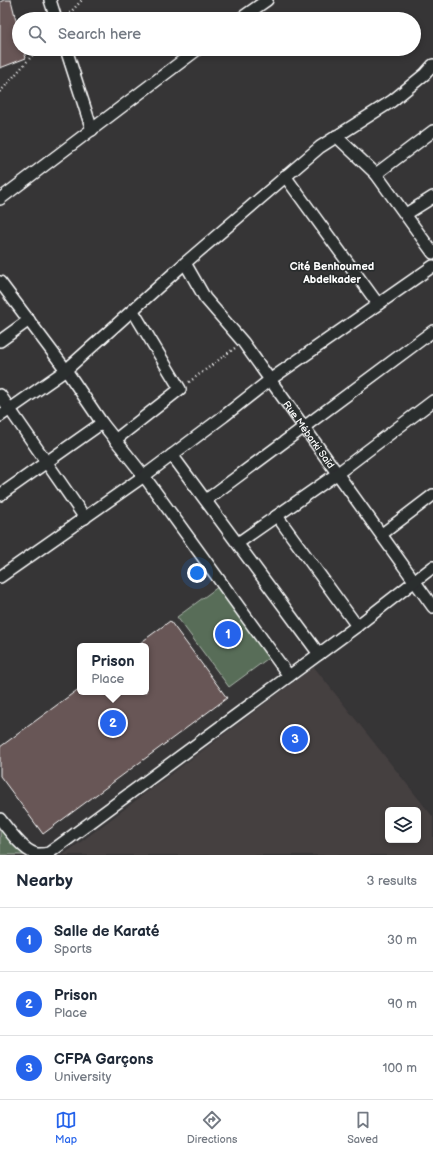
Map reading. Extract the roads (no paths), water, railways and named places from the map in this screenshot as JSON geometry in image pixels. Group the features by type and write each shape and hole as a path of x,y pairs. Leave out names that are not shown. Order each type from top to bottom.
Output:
{"street":[{"path":"50,0 54,12"},
{"path":"250,12 267,0"},
{"path":"68,56 92,130"},
{"path":"0,199 189,56"},
{"path":"0,416 66,370 185,263 320,147 392,101 425,74 433,65"},
{"path":"376,174 433,131"},
{"path":"336,136 376,174 433,253"},
{"path":"285,176 378,304"},
{"path":"406,214 433,197"},
{"name":"Rue Mébarki Saïd","path":"185,263 205,298 243,342 433,606"},
{"path":"0,577 144,476 270,379 433,266"},
{"path":"0,282 66,370 102,423 144,476 289,676"},
{"path":"115,440 180,388 133,311"},
{"path":"0,342 29,320"},
{"path":"206,500 433,331"},
{"path":"0,395 85,518"},
{"path":"238,543 338,473 433,402"},
{"path":"0,495 102,423"},
{"path":"172,455 319,654"},
{"path":"382,534 433,495"},
{"path":"277,516 357,626"},
{"path":"0,819 32,853 49,853 357,626 433,567"}],"place":[{"name":"Salle de Karaté","path":"228,634"},
{"name":"Prison","path":"113,723"},
{"name":"CFPA Garçons","path":"295,739"}],"district":[{"name":"Cité Benhoumed Abdelkader","path":"332,272"}]}
